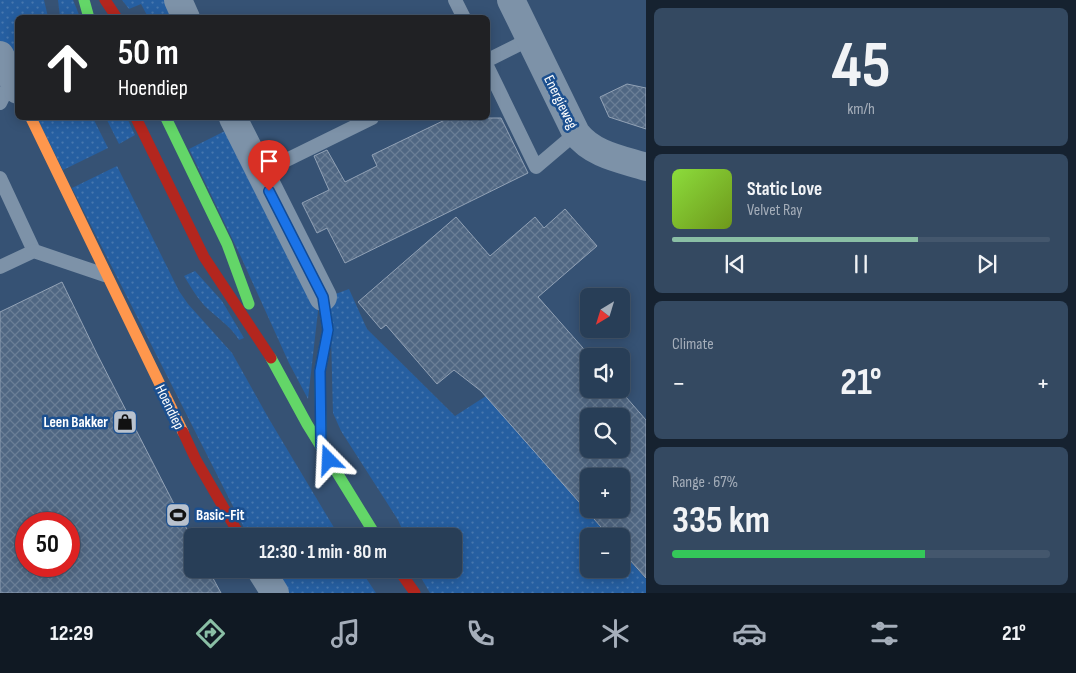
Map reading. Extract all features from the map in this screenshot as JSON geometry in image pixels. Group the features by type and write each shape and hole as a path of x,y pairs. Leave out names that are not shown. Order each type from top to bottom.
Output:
{"main road":[{"path":"84,0 88,15"},
{"path":"105,0 115,15"},
{"name":"Hoendiep","path":"32,120 105,275 196,460 235,528"},
{"path":"137,120 204,257 264,346 321,446 371,528"},
{"path":"167,120 227,244 264,346"},
{"path":"321,446 320,371 328,330 323,297"},
{"path":"404,578 415,593"}],"street":[{"path":"178,0 185,15"},
{"name":"Energieweg","path":"511,0 582,142 598,152 646,167"},
{"path":"234,120 323,297"},
{"path":"266,578 275,593"}],"lane":[{"path":"455,0 462,15"},
{"path":"490,59 530,39"},
{"path":"490,72 536,167 576,133"},
{"path":"0,103 7,75"},
{"path":"260,173 368,120"},
{"path":"0,178 34,251"},
{"path":"0,267 34,251 105,275"}],"shaded area":[{"path":"0,0 44,0 48,15 15,15 15,75 0,45"},
{"path":"58,0 73,0 79,15 60,15"},
{"path":"122,0 168,0 176,15 147,15 141,4 129,9"},
{"path":"38,120 94,120 108,148 63,170"},
{"path":"107,120 128,120 135,135 119,144"},
{"path":"231,128 318,311 308,399 289,363 189,149"},
{"path":"117,166 179,291 188,304 232,353 334,528 244,528 72,188"},
{"path":"195,271 222,301 244,338 239,340 229,327 198,298 184,276"},
{"path":"349,289 367,329 455,416 486,396 580,503 580,518 593,518 602,528 580,528 580,578 630,578 630,561 646,579 646,593 430,593 421,578 462,578 462,528 402,528 341,431 333,413 330,296"},
{"path":"274,578 366,578 376,593 284,593"}],"building":[{"path":"627,84 646,88 646,129 609,117 600,97"},
{"path":"490,118 501,118 528,173 345,263 327,228 317,233 302,203 329,190 314,156 327,150 345,182 377,166 372,155 445,120 490,120"},
{"path":"565,209 597,246 538,297 583,348 580,348 580,398 627,398 646,420 646,578 630,560 630,528 602,528 593,518 630,518 630,468 580,468 580,503 481,391 454,370 437,384 386,325 381,329 358,302 456,217 490,256 535,217 544,228"},
{"path":"62,282 186,528 184,528 184,578 213,578 221,593 0,593 0,312"}],"traffic: fast":[{"path":"84,0 88,15"},
{"path":"167,120 227,244 249,304"},
{"path":"321,446 320,371 328,330 323,297"},
{"path":"271,358 307,424 371,528"}],"traffic: slow":[{"path":"32,120 183,432"}],"traffic: jam":[{"path":"105,0 115,15"},
{"path":"137,120 204,257 271,358"},
{"path":"183,432 196,460 235,528"},
{"path":"404,578 415,593"}],"place":[{"name":"Leen Bakker","path":"125,422"},
{"name":"Basic-Fit","path":"178,515"}],"route":[{"path":"269,191 323,297 328,330 320,371 321,446 329,460"}]}
